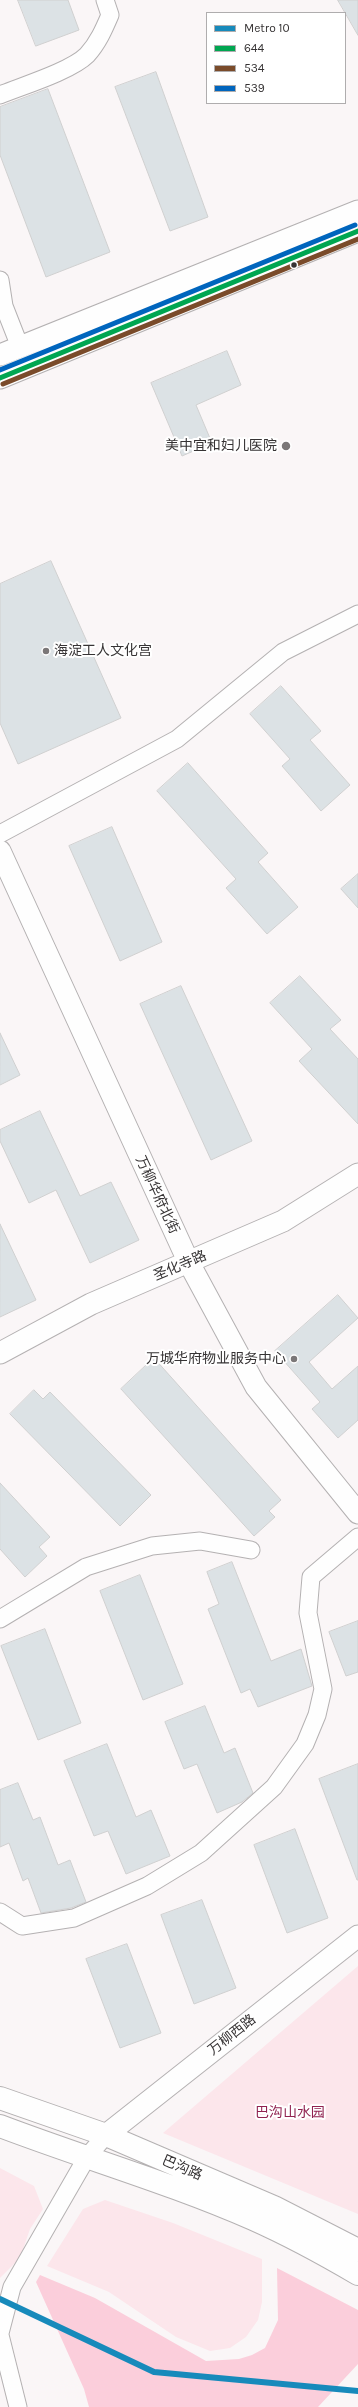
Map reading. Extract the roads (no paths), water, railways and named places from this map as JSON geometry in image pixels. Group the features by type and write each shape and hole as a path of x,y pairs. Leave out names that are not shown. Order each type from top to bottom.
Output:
{"main road":[{"name":"巴沟路","path":"0,2098 106,2134 274,2207 358,2250"},
{"name":"巴沟路","path":"0,2126 166,2184 254,2219 315,2249 358,2274"}],"street":[{"path":"0,95 52,75 86,56 101,37 110,15 105,0"},
{"path":"0,355 358,211"},
{"path":"0,378 358,231"},
{"path":"0,280 4,306 20,347"},
{"path":"0,834 177,739 283,652 358,614"},
{"name":"万柳华府北街","path":"0,851 189,1263 256,1387 321,1470 358,1513"},
{"name":"圣化寺路","path":"0,1353 91,1304 189,1263 283,1221 358,1174"},
{"path":"0,1912 22,1926 74,1918 147,1886 201,1853 274,1787 304,1744 317,1715 323,1689 308,1613 311,1578 358,1536"},
{"path":"0,1619 86,1567 152,1546 200,1541 251,1550"},
{"name":"万柳西路","path":"106,2134 358,1936"},
{"path":"18,2407 0,2334 12,2287 87,2157 106,2134"}],"metro line":[{"name":"10","path":"0,2299 154,2372 358,2391"}],"place":[{"name":"美中宜和妇儿医院","path":"286,446"},
{"name":"海淀工人文化宫","path":"46,651"},
{"name":"万城华府物业服务中心","path":"294,1359"}],"park label":[{"name":"巴沟山水园","path":"290,2113"}]}
